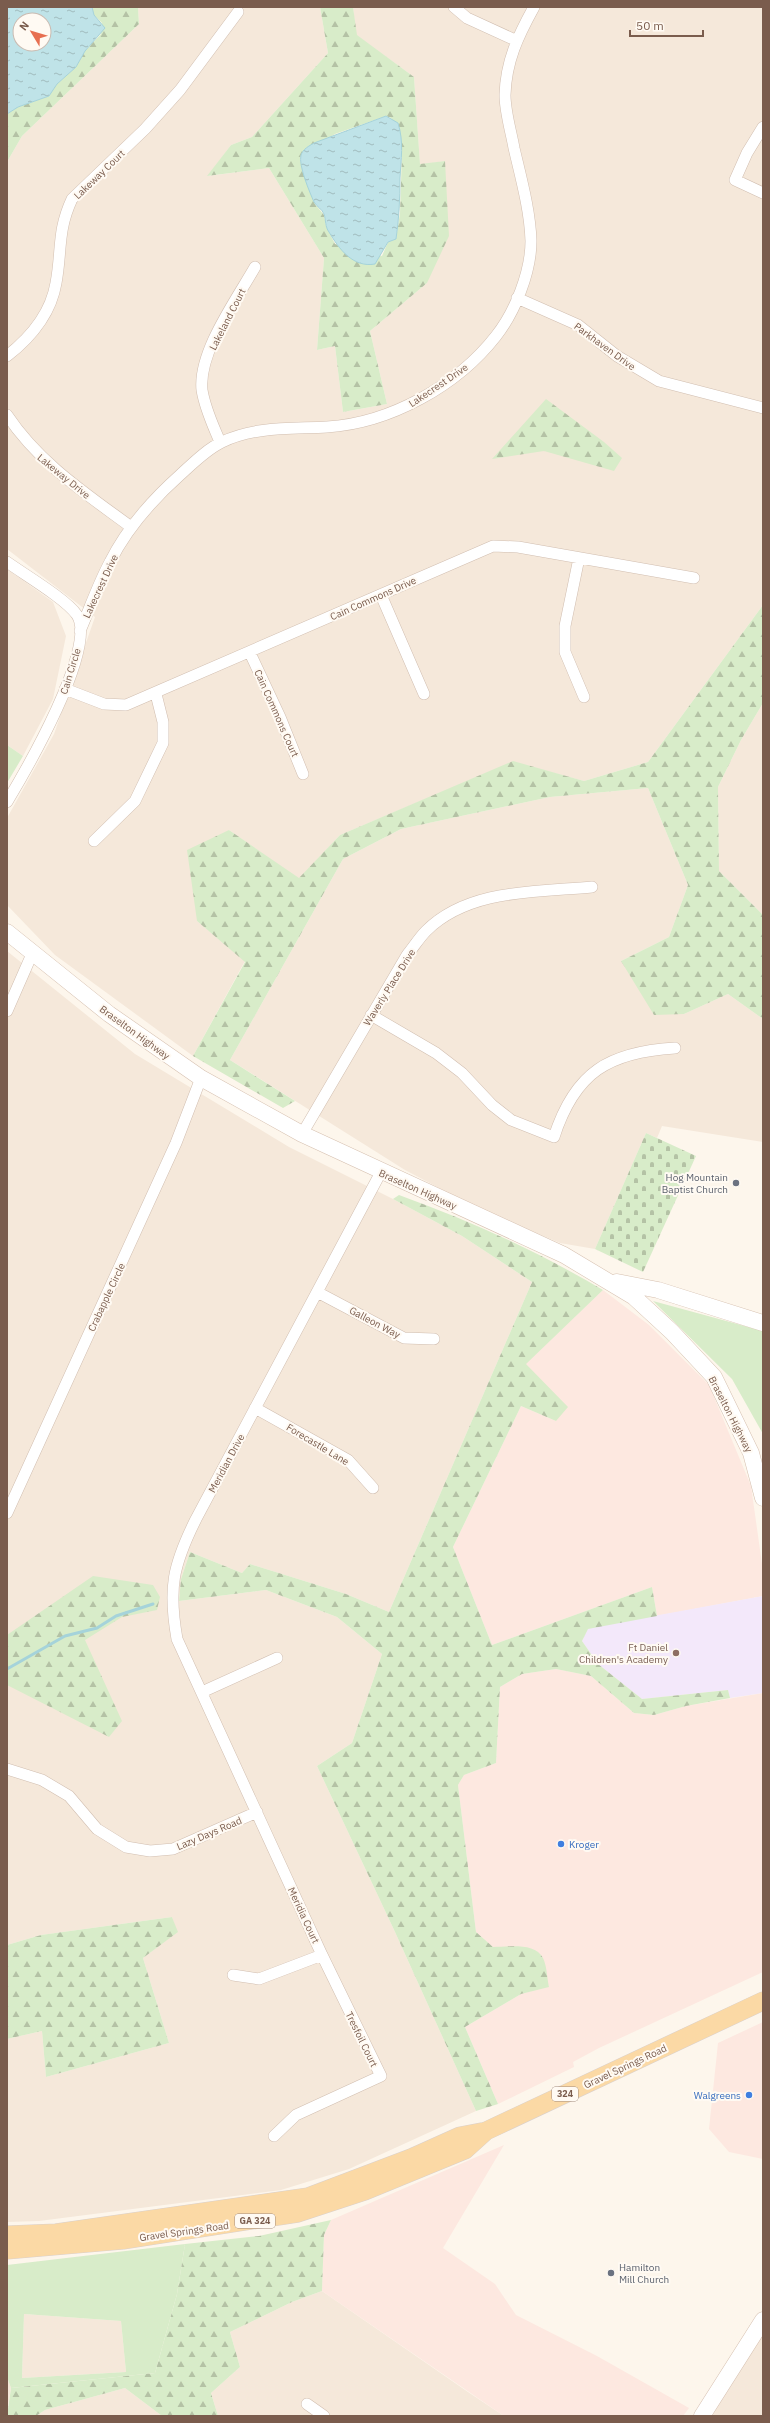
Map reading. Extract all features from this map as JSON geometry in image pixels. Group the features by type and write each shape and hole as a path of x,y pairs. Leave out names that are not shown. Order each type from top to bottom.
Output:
{"main road":[{"name":"Braselton Highway","path":"7,932 32,954 109,1014 202,1078 302,1134 381,1172 564,1255 611,1281 649,1310 714,1377 751,1453 763,1498"},
{"path":"611,1281 658,1290 763,1323"},
{"name":"Gravel Springs Road","path":"7,2236 56,2233 308,2197 411,2158 460,2136 486,2131 763,2001"},
{"path":"744,2010 763,2006"},
{"name":"Gravel Springs Road","path":"7,2250 123,2240 298,2213 365,2191 465,2150 486,2131"},
{"path":"702,2416 763,2320"}],"street":[{"path":"454,7 467,18 515,40"},
{"name":"Lakecrest Drive","path":"80,632 110,561 131,527 156,496 192,463 220,442 253,430 283,427 357,424 394,413 420,400 458,373 476,358 497,335 517,298 527,267 531,241 524,195 505,96 515,40 534,7"},
{"name":"Lakeway Court","path":"7,356 30,337 47,310 56,284 60,233 72,199 145,129 180,90 238,12"},
{"path":"763,127 747,153 734,180 763,193"},
{"name":"Lakeland Court","path":"220,442 206,408 202,389 204,369 211,346 255,267"},
{"name":"Parkhaven Drive","path":"517,298 578,325 618,356 659,381 763,408"},
{"name":"Lakeway Drive","path":"7,415 21,437 40,458 61,476 131,527"},
{"name":"Cain Commons Drive","path":"65,689 104,704 126,705 156,694 494,546 518,547 694,578"},
{"path":"579,558 565,626 565,652 584,697"},
{"name":"Cain Circle","path":"7,562 68,606 78,616 80,632 76,657 56,714 7,802"},
{"path":"381,595 424,694"},
{"name":"Cain Commons Court","path":"250,653 280,717 303,774"},
{"path":"94,841 135,801 163,743 163,722 156,694"},
{"name":"Waverly Place Drive","path":"302,1134 407,955 426,931 451,912 480,900 518,893 592,886"},
{"path":"7,1011 32,954"},
{"path":"371,1015 436,1054 462,1073 492,1105 511,1120 554,1137 569,1100 584,1082 600,1068 618,1057 645,1050 675,1048"},
{"name":"Crabapple Circle","path":"7,1513 176,1143 202,1078"},
{"name":"Meridian Drive","path":"202,1692 177,1639 171,1607 180,1552 255,1408 319,1292 381,1172"},
{"name":"Galleon Way","path":"319,1292 404,1338 434,1338"},
{"name":"Forecastle Lane","path":"255,1408 348,1460 373,1488"},
{"path":"257,1812 202,1692 277,1658"},
{"name":"Lazy Days Road","path":"7,1769 42,1780 69,1796 97,1829 126,1847 150,1851 173,1849 257,1812"},
{"name":"Meridia Court","path":"233,1975 259,1979 322,1955 257,1812"},
{"name":"Tresfoil Court","path":"274,2136 296,2115 381,2076 322,1955"},
{"path":"307,2404 324,2416"}],"shaded area":[{"path":"138,7 320,7 328,53 252,137 231,145 208,176 269,168 324,258 317,350 335,346 343,412 387,404 370,331 427,283 445,161 420,165 414,77 356,35 353,7 763,7 763,605 648,762 584,781 513,762 340,835 299,879 229,830 197,921 245,961 193,1056 55,955 7,905 7,818 54,734 95,617 7,549 7,162 22,136 139,24"},
{"path":"7,569 53,602 66,636 53,699 23,756 7,745"},
{"path":"763,703 763,915 719,871 718,787 741,740"},
{"path":"648,788 688,885 669,937 621,961 684,1014 728,994 763,1019 763,1142 662,1126 657,1138 646,1133 595,1249 560,1243 477,1208 405,1170 230,1060 343,859 401,829 550,797"},
{"path":"7,951 135,1054 289,1147 393,1199 462,1236 532,1282 389,1612 346,1594 250,1564 242,1573 190,1552 181,1579 179,1601 266,1590 337,1617 382,1654 352,1743 317,1766 395,1932 476,2111 349,2169 281,2190 39,2221 7,2222 7,2039 42,2031 46,2077 169,2043 143,1958 177,1932 172,1917 41,1935 7,1945"},
{"path":"603,1290 649,1325 709,1385 751,1486 763,1571 763,1596 657,1616 652,1587 492,1645 453,1547 521,1406 556,1421 525,1364"},
{"name":"Ft Daniel Children's Academy","path":"763,1596 763,1693 730,1698 728,1690 642,1699 598,1664 582,1641 588,1628"},
{"path":"556,1669 591,1676 634,1713 654,1715 686,1706 763,1693 763,1972 599,2048 573,2062 574,2067 498,2104 465,2027 521,1994 549,1986 524,1947 493,1948 476,1932 458,1785 464,1775 496,1763 500,1687 522,1674"},
{"path":"763,2022 763,2159 729,2152 709,2129 718,2043"},
{"path":"504,2145 443,2248 495,2284 516,2315 597,2356 689,2408 683,2416 504,2416 322,2291 324,2235 331,2220"},
{"path":"322,2291 504,2416 218,2416 211,2393 240,2367 230,2332 292,2302"},
{"path":"24,2314 121,2321 126,2372 22,2378"},
{"path":"763,2331 763,2416 712,2416"},
{"path":"7,2377 11,2388 7,2411"},
{"path":"125,2388 162,2416 36,2416 45,2410"}],"green space":[{"path":"92,7 138,7 139,24 22,136 7,162 7,114 18,107 49,96 57,84 76,67 85,51 101,34 102,23 94,15"},
{"path":"320,7 353,7 357,35 414,77 420,164 445,161 449,236 427,283 370,331 387,404 343,412 335,346 317,350 324,258 269,168 207,176 231,145 252,137 328,53","holes":["386,116 391,118 402,151 400,213 396,239 388,242 382,256 335,244 326,226 324,215 315,204 300,160 301,155 335,134"]},
{"path":"546,399 604,442 622,458 614,471 544,451 492,459"},
{"path":"763,605 763,703 741,740 718,787 719,871 763,915 763,1019 728,994 684,1014 654,1015 621,961 669,937 688,885 648,788 550,797 401,829 343,859 230,1060 295,1101 283,1108 193,1056 245,962 197,921 187,850 229,830 299,878 340,835 513,761 584,781 648,762"},
{"path":"7,745 23,756 7,783"},
{"path":"646,1133 696,1156 643,1272 595,1249"},
{"path":"399,1195 478,1226 553,1262 603,1290 526,1364 568,1407 556,1421 521,1406 453,1547 492,1645 652,1587 657,1616 588,1629 582,1641 598,1664 642,1699 728,1690 730,1698 686,1706 654,1715 634,1713 591,1676 556,1669 522,1674 500,1687 496,1763 464,1775 458,1785 476,1932 493,1947 521,1946 528,1947 539,1953 543,1958 549,1987 521,1994 465,2027 498,2104 476,2111 395,1932 317,1766 352,1743 382,1654 337,1617 266,1590 179,1601 181,1579 190,1552 242,1573 250,1564 346,1594 389,1612 532,1282 462,1236 393,1199"},
{"path":"653,1301 763,1331 763,1434 732,1379"},
{"path":"93,1576 153,1585 160,1597 157,1610 122,1617 85,1640 122,1721 109,1737 7,1685 7,1635"},
{"path":"172,1917 178,1932 143,1958 169,2043 46,2077 42,2031 7,2039 7,1945 41,1935"},
{"path":"331,2220 324,2235 322,2291 292,2302 230,2332 240,2367 211,2393 218,2416 162,2416 125,2388 45,2410 36,2416 7,2416 11,2388 155,2373 177,2294 185,2244 259,2236"},
{"path":"185,2244 177,2294 155,2373 11,2388 7,2377 7,2265","holes":["24,2314 121,2321 126,2372 22,2378"]}],"water":[{"path":"7,7 92,7 94,15 105,28 85,51 76,67 57,84 49,96 18,107 7,114"},
{"path":"386,116 398,123 402,144 396,239 388,242 375,264 360,263 353,260 342,251 328,230 324,214 314,202 307,186 301,165 301,155 305,149 314,143"}],"waterway":[{"path":"7,1669 65,1636 97,1628 116,1616 153,1604"}],"place":[{"name":"Hog Mountain Baptist Church","path":"736,1183"},
{"name":"Ft Daniel Children's Academy","path":"676,1653"},
{"name":"Kroger","path":"561,1844"},
{"name":"Walgreens","path":"749,2095"},
{"name":"Hamilton Mill Church","path":"611,2273"}]}
